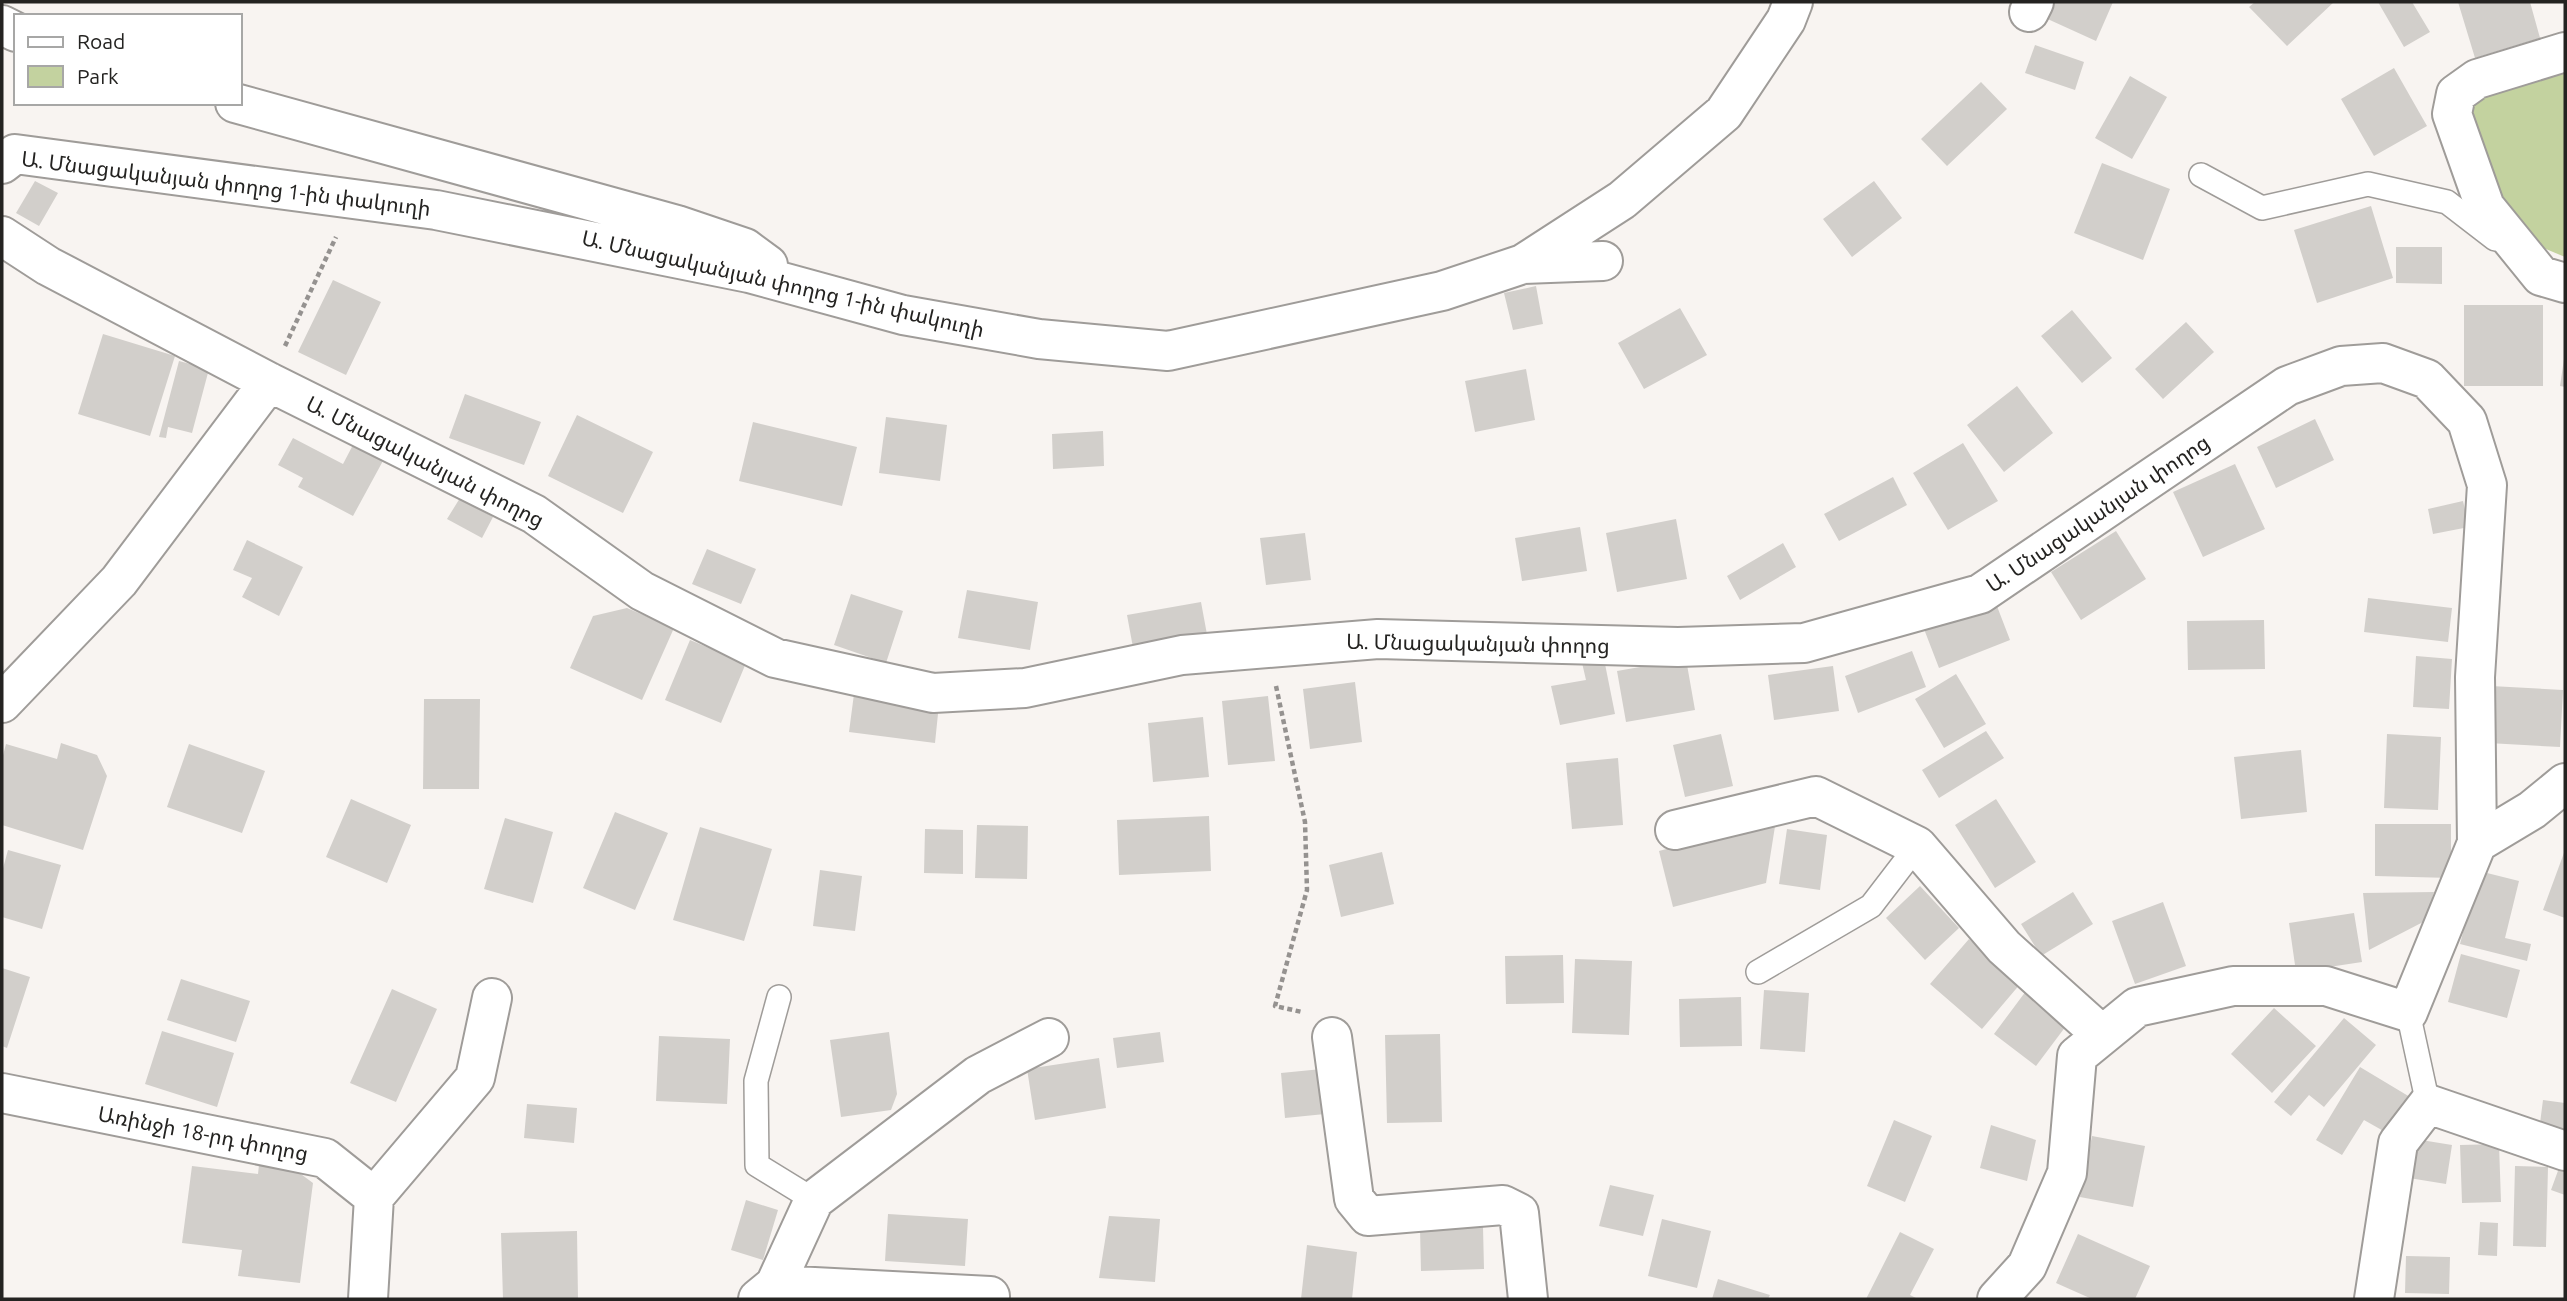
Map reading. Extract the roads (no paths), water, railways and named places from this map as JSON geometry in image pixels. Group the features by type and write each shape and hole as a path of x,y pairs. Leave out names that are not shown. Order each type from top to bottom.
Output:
{"street":[{"path":"1523,264 1622,200 1724,113 1786,20 1793,2"},
{"path":"2553,280 2485,207 2452,114 2456,94 2477,79 2565,52"},
{"path":"242,105 677,225 745,248 796,284"},
{"name":"Ա. Մնացականյան փողոց 1-ին փակուղի","path":"6,153 436,210 796,284 904,315 1039,339 1168,351 1442,291 1523,264 1603,261"},
{"name":"Ա. Մնացականյան փողոց","path":"2,236 48,266 268,382 534,514 642,591 775,658 933,693 1026,688 1182,655 1378,639 1678,647 1804,643 1980,594 2287,386 2340,366 2383,363 2427,379 2467,421 2487,485 2475,677 2477,843"},
{"path":"2,703 119,581 268,382"},
{"path":"1997,1299 2027,1266 2067,1173 2077,1056 2137,1007 2234,986 2326,986 2408,1012 2477,843 2549,816 2565,783"},
{"path":"1675,830 1816,796 1917,846 2004,947 2102,1035"},
{"path":"368,1299 374,1197 474,1078 492,998"},
{"path":"1332,1037 1354,1199 1368,1216 1503,1205 1519,1213 1528,1299"},
{"path":"990,1296 766,1292 814,1200 978,1075 1049,1038"},
{"name":"Առինջի 18-րդ փողոց","path":"2,1093 325,1158 374,1197"},
{"path":"2374,1299 2398,1143 2428,1104 2565,1150"}],"lane":[{"path":"2201,175 2262,208 2368,184 2447,202 2553,280"},
{"path":"1758,972 1871,906 1917,846"},
{"path":"779,997 756,1081 757,1165 814,1200"},
{"path":"2408,1012 2428,1104"}]}
